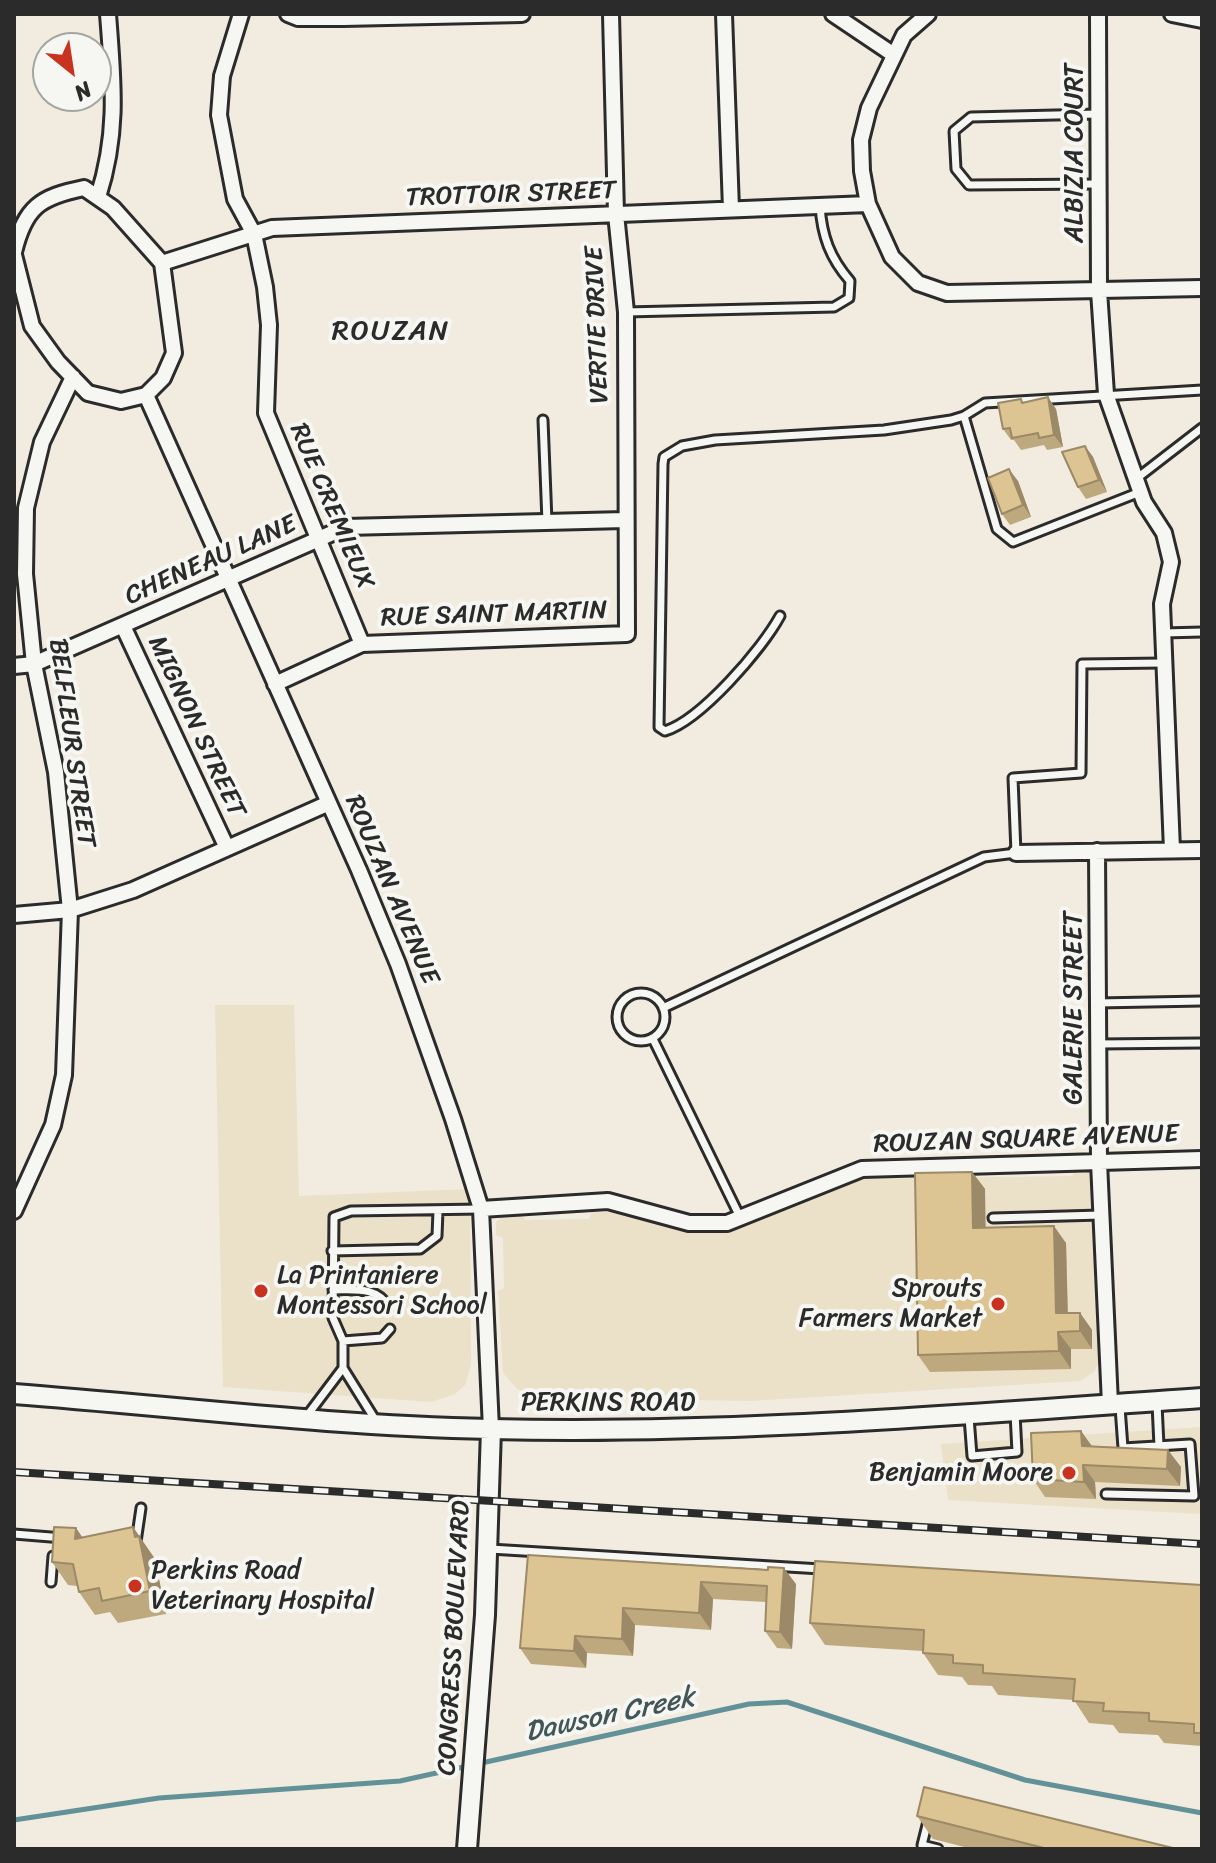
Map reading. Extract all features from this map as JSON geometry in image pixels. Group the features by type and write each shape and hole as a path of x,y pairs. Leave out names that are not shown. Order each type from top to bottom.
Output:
{"main road":[{"name":"PERKINS ROAD","path":"14,1394 491,1429 727,1429 1202,1398"},
{"name":"CONGRESS BOULEVARD","path":"467,1849 478,1724 491,1429"}],"street":[{"path":"98,197 110,160 116,113 108,14"},
{"name":"RUE CREMIEUX","path":"241,14 222,76 219,115 235,199 254,234 269,325 266,413 362,644"},
{"path":"288,14 298,18 522,14"},
{"name":"VERTIE DRIVE","path":"611,14 616,214 626,312 627,634"},
{"path":"724,14 731,209"},
{"path":"833,14 894,55"},
{"path":"928,14 904,35 869,108 861,140 868,204 892,257 918,283 947,293 1202,288"},
{"name":"ALBIZIA COURT","path":"1098,14 1099,291 1106,394 1138,486 1164,533 1171,562 1162,604 1172,850"},
{"path":"1172,14 1202,20"},
{"path":"84,188 98,197 113,208 162,263 174,353 163,378 146,395 121,401 88,393 32,326 15,247 21,222 49,195 84,188"},
{"name":"TROTTOIR STREET","path":"162,263 272,228 868,204"},
{"name":"BELFLEUR STREET","path":"14,1211 44,1149 61,1097 70,910 56,772 34,664 25,574 26,508 42,442 73,377"},
{"name":"ROUZAN AVENUE","path":"146,395 398,964 481,1209 491,1429"},
{"name":"CHENEAU LANE","path":"14,666 34,664 346,527 625,520"},
{"name":"MIGNON STREET","path":"123,626 227,848"},
{"name":"RUE SAINT MARTIN","path":"275,684 362,644 627,634"},
{"path":"14,915 70,910 133,890 329,803"},
{"path":"1016,853 1202,850"},
{"name":"GALERIE STREET","path":"1097,851 1099,1162 1115,1404"},
{"name":"ROUZAN SQUARE AVENUE","path":"481,1209 608,1201 689,1223 727,1223 862,1169 1202,1159"}],"lane":[{"path":"1098,114 971,117 954,131 956,169 969,185 1099,184"},
{"path":"626,312 834,307 849,298 850,281 833,261 822,229 820,206"},
{"path":"780,616 759,649 726,684 679,725 665,731 659,727 664,457 682,446 728,438 884,430 964,416 985,403 1202,390"},
{"path":"964,416 997,529 1013,542 1138,486 1202,428"},
{"path":"543,420 547,522"},
{"path":"1163,633 1202,632"},
{"path":"663,1008 984,857 1016,853 1013,778 1081,773 1082,664 1164,663"},
{"path":"641,993 656,998 663,1008 663,1027 653,1039 637,1041 623,1034 618,1012 626,998 641,993"},
{"path":"1097,1003 1202,1001"},
{"path":"653,1039 740,1217"},
{"path":"1098,1044 1202,1043"},
{"path":"377,1423 343,1368 343,1341 333,1318 332,1223 341,1213 481,1209"},
{"path":"332,1251 420,1249 432,1244 437,1236 438,1211"},
{"path":"993,1218 1101,1215"},
{"path":"333,1290 374,1292 384,1299 389,1308"},
{"path":"343,1341 382,1338 390,1329"},
{"path":"306,1417 343,1368"},
{"path":"1157,1402 1159,1446"},
{"path":"1106,1494 1194,1496 1190,1444 1118,1449 1115,1404"},
{"path":"968,1413 972,1456 1017,1452 1015,1410"},
{"path":"122,1544 136,1545 141,1508"},
{"path":"14,1534 68,1539"},
{"path":"51,1582 55,1538"},
{"path":"487,1549 836,1570"},
{"path":"930,1815 922,1845 935,1849"}],"shaded area":[{"path":"215,1005 294,1005 299,1196 470,1189 471,1365 465,1385 455,1394 431,1402 223,1387"},
{"path":"1074,1169 1089,1169 1096,1179 1100,1360 1094,1372 1080,1381 750,1401 537,1397 517,1389 503,1373 498,1291 504,1288 503,1238 496,1235 496,1222 504,1215 522,1215 525,1220 589,1219 592,1212 618,1212 725,1233 834,1186 873,1174 928,1172 929,1178 1073,1176"},
{"path":"1202,1427 1202,1514 948,1500 941,1444"}],"building":[{"path":"1048,397 1054,435 1039,438 1038,433 1012,438 1010,428 1003,429 998,403 1021,399 1022,403"},
{"path":"1085,446 1099,480 1078,487 1062,452"},
{"path":"1009,469 1023,505 1002,514 988,478"},
{"path":"972,1172 973,1228 1054,1226 1056,1313 1080,1313 1080,1331 1058,1332 1059,1351 918,1355 915,1173"},
{"path":"1081,1431 1082,1446 1168,1450 1167,1469 1083,1465 1084,1482 1033,1479 1031,1433"},
{"path":"54,1527 76,1528 75,1539 133,1527 135,1537 139,1536 150,1591 102,1601 99,1588 79,1592 73,1564 52,1562"},
{"path":"528,1555 768,1570 768,1567 784,1568 780,1632 765,1631 767,1586 701,1582 699,1613 623,1608 622,1639 575,1636 574,1651 520,1648"},
{"path":"815,1561 1202,1585 1202,1733 1194,1733 1194,1724 1149,1721 1149,1713 1103,1711 1104,1703 1073,1701 1075,1679 983,1673 983,1665 953,1663 953,1655 923,1653 924,1630 810,1623"},
{"path":"924,1787 1177,1849 1048,1849 917,1816"}],"waterway":[{"name":"Dawson Creek","path":"477,1764 749,1704 787,1702 1025,1780 1202,1813"},
{"name":"Dawson Creek","path":"14,1820 159,1798 400,1781 468,1766"}],"railway":[{"path":"14,1472 1202,1544"}],"place":[{"name":"La Printaniere Montessori School","path":"261,1291"},
{"name":"Sprouts Farmers Market","path":"998,1304"},
{"name":"Benjamin Moore","path":"1069,1473"},
{"name":"Perkins Road Veterinary Hospital","path":"135,1586"}],"district":[{"name":"ROUZAN","path":"391,332"}]}
